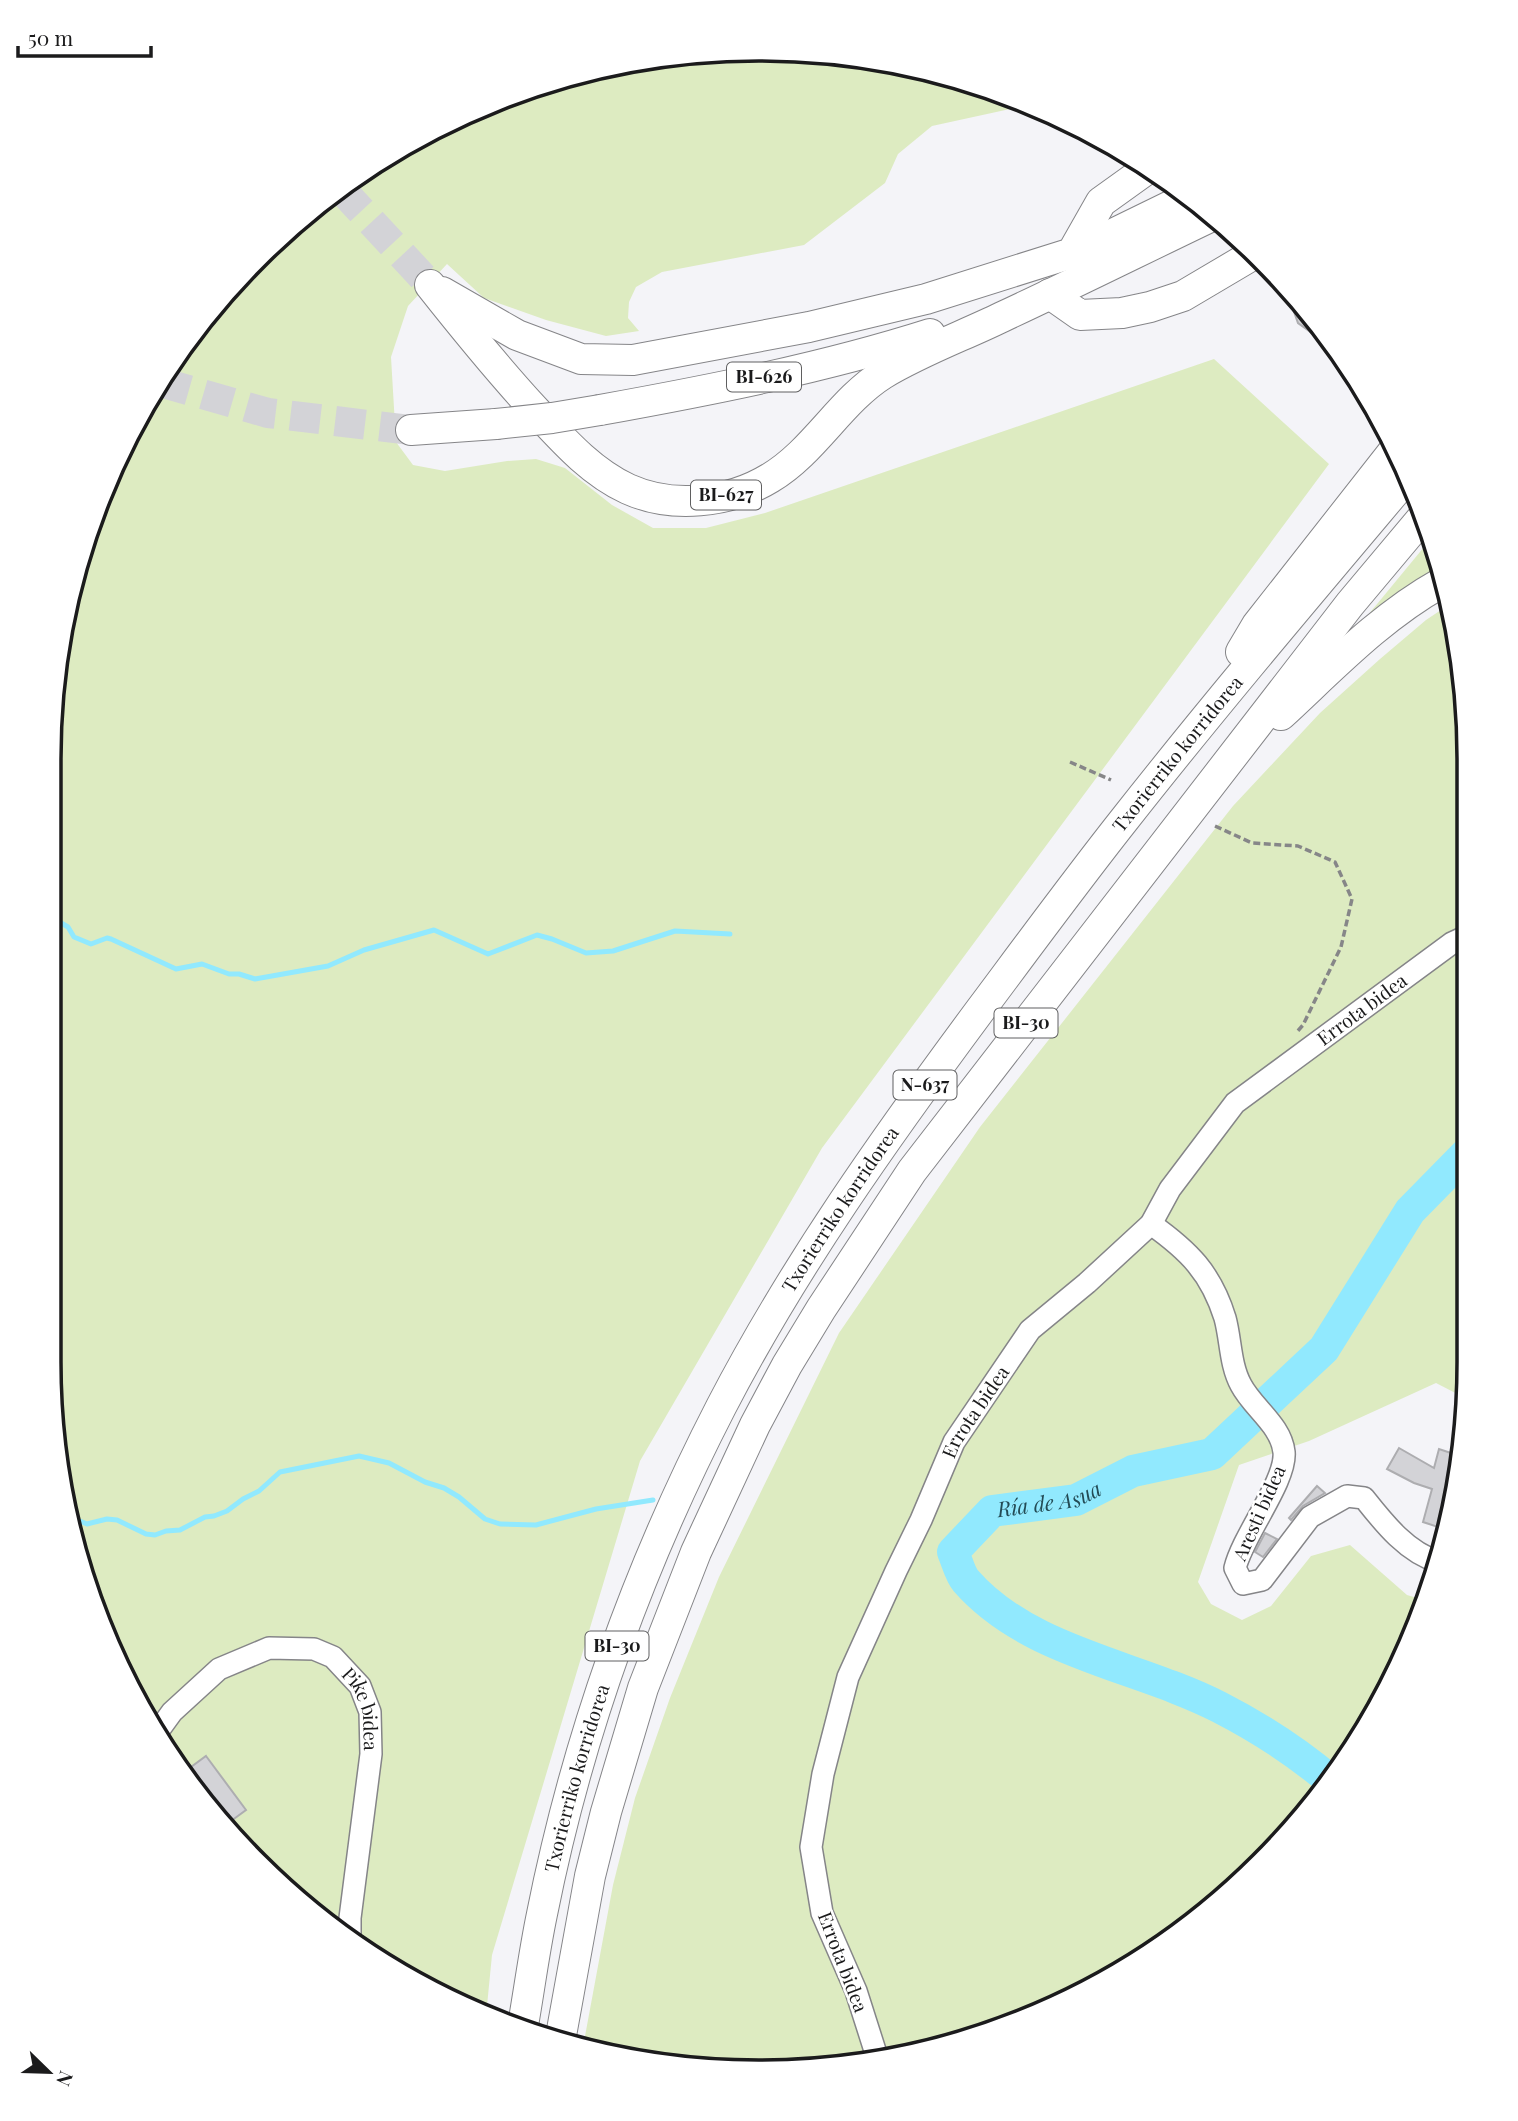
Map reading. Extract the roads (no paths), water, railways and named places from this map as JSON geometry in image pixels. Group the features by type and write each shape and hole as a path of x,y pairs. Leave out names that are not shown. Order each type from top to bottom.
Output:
{"highway":[{"path":"1072,254 1101,202 1139,174"},
{"name":"BI-626","path":"926,335 1072,254 1179,202"},
{"name":"BI-626","path":"411,430 552,418 695,393 814,366 926,335 1050,294 1203,220"},
{"name":"BI-627","path":"1050,294 908,359 876,379 806,449 771,478 733,494 694,502 652,498 608,479 566,444 512,385 430,285 517,335 580,359 633,360 809,327 926,299 1072,254"},
{"path":"1050,294 1080,315 1122,313 1183,296 1245,259"},
{"path":"1180,750 1257,625 1388,457"},
{"name":"Txorierriko korridorea","path":"524,2019 552,1868 606,1676 660,1537 690,1470 721,1408 788,1289 904,1113 1072,887 1180,750 1401,485"},
{"name":"Txorierriko korridorea","path":"561,2031 590,1876 643,1688 696,1552 755,1425 821,1308 912,1171 1241,743 1350,604 1416,525"},
{"path":"1241,743 1277,719 1378,626 1435,587"}],"street":[{"name":"Errota bidea","path":"875,2050 856,1991 822,1913 811,1847 823,1774 848,1677 954,1442 1030,1331 1152,1224 1170,1189 1235,1103 1457,941"},
{"name":"Aresti bidea","path":"1152,1224 1184,1248 1208,1279 1225,1319 1240,1384 1277,1431 1284,1453 1277,1481 1239,1551 1235,1569 1243,1584 1262,1580 1310,1517 1347,1496 1364,1497 1378,1516 1408,1546 1428,1559"},
{"name":"Pike bidea","path":"163,1724 172,1712 219,1669 269,1648 314,1649 333,1657 360,1686 370,1712 371,1754 350,1927"}],"waterway":[{"path":"61,923 68,927 74,937 91,944 111,939 176,969 202,964 229,974 255,979 328,966 364,950 434,930 488,954 537,935 586,953 613,951 675,931 730,934"},
{"name":"Ría de Asua","path":"1322,1774 1277,1741 1219,1707 1187,1692 1085,1655 1021,1625 992,1605 966,1581 953,1552 992,1511 1076,1500 1133,1471 1212,1454 1324,1349 1410,1211 1457,1163"},
{"path":"80,1521 87,1524 107,1519 117,1520 146,1534 155,1535 180,1530 205,1517 227,1511 259,1491 280,1472 359,1456 389,1463 425,1482 444,1488 485,1519 500,1524 536,1525 596,1509 653,1500"}],"tunnel":[{"path":"347,196 430,285"},
{"path":"170,385 268,413 411,430"}]}
